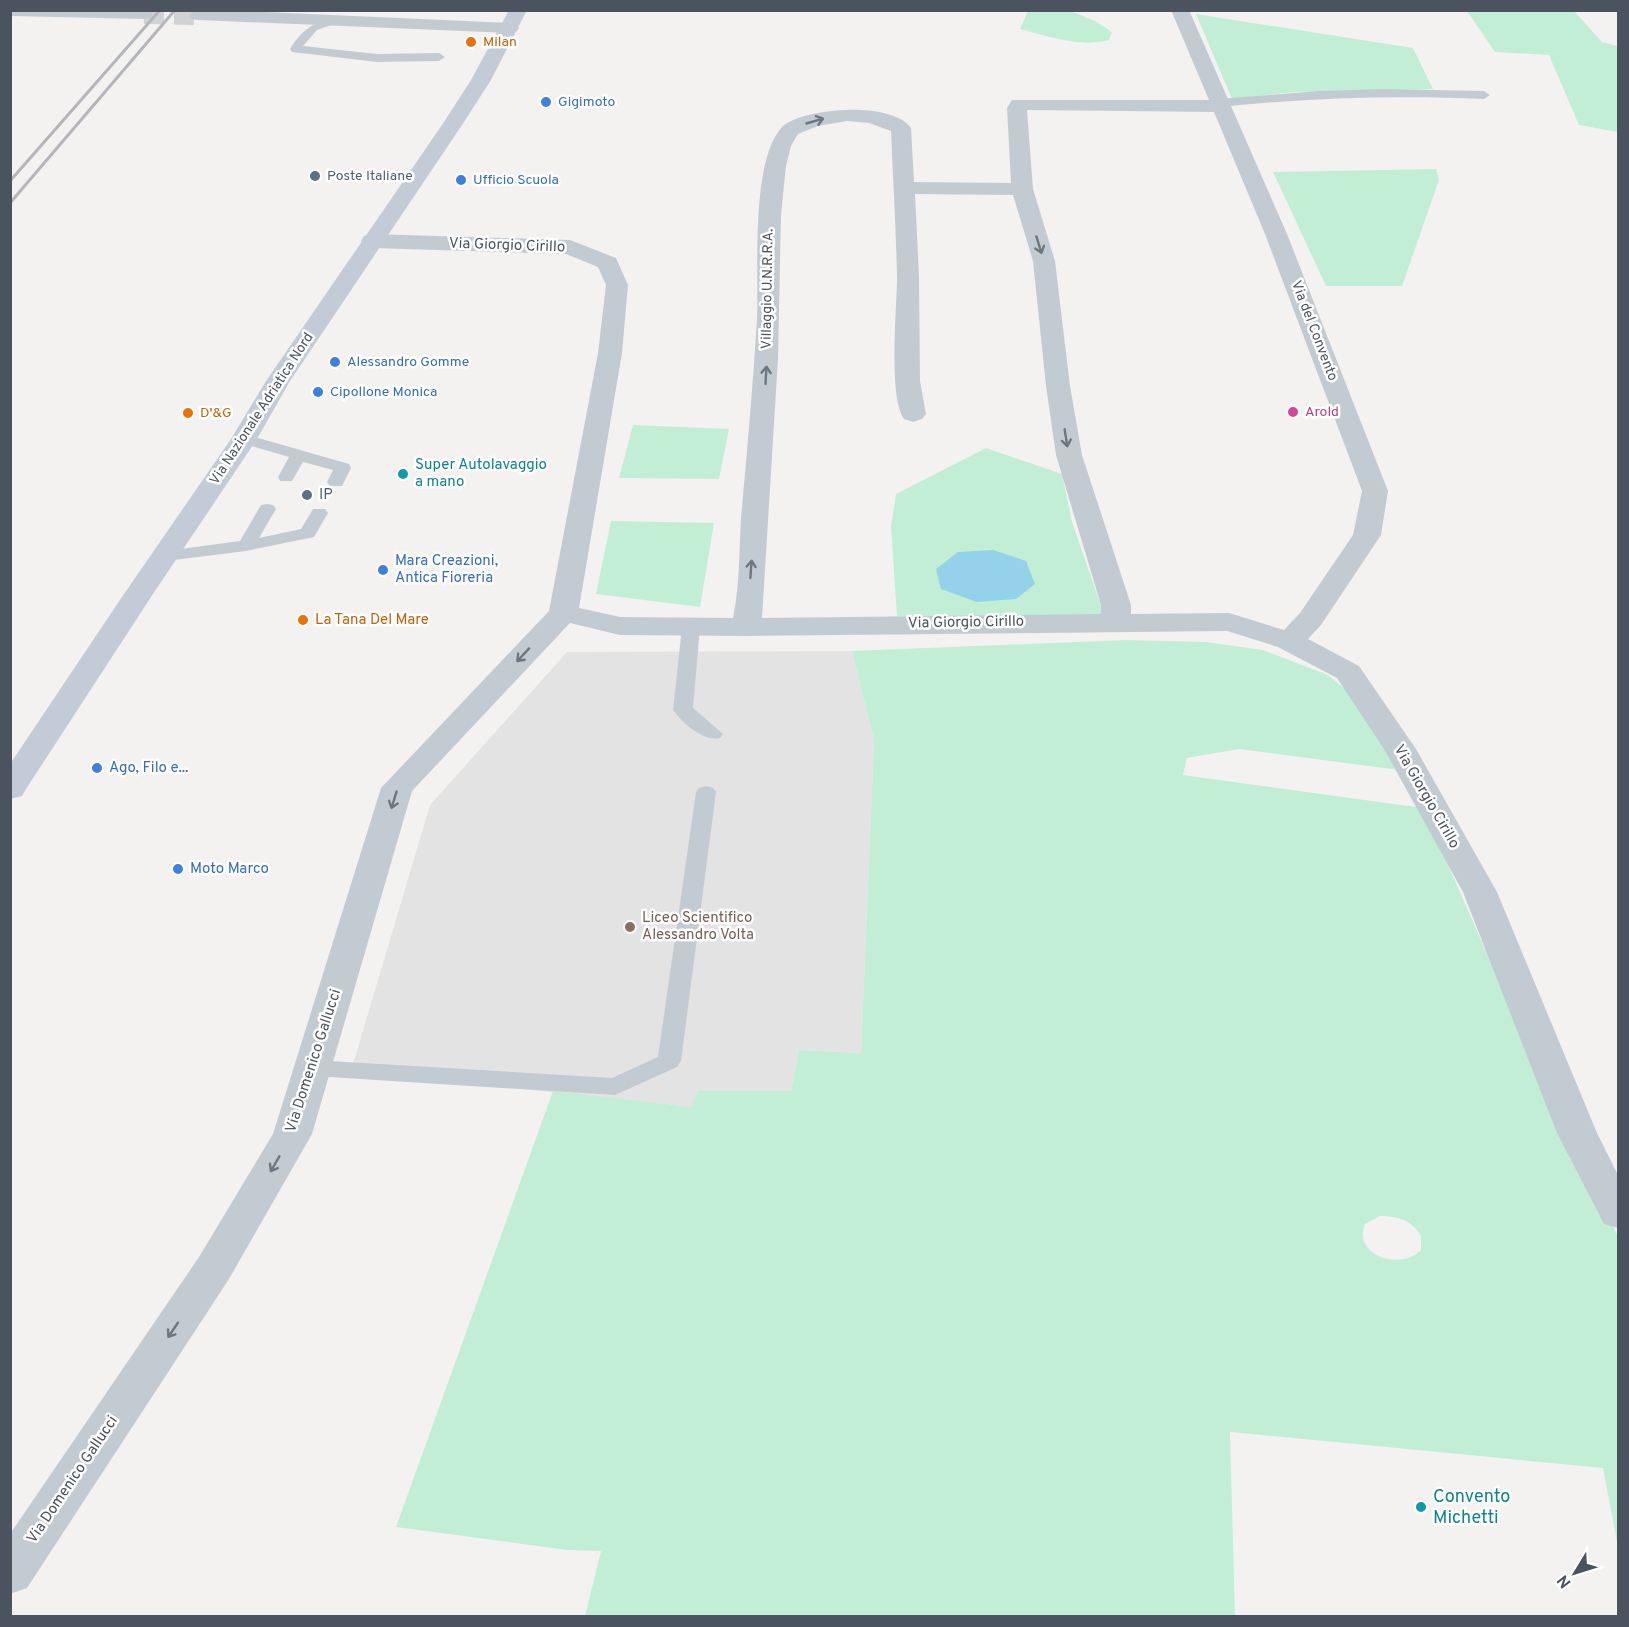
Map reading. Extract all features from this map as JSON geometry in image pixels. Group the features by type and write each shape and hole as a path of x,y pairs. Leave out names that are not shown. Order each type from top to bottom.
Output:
{"main road":[{"name":"Via Nazionale Adriatica Nord","path":"10,789 138,594 244,440 278,381 454,122 514,19"}],"street":[{"name":"Via del Convento","path":"1180,10 1276,234 1375,491 1367,535 1311,619 1289,640"},
{"path":"10,11 144,14"},
{"path":"198,15 514,19"},
{"path":"1116,621 1116,605 1069,455 1058,386 1044,261 1022,189 1016,112 1019,104 1220,105"},
{"name":"Villaggio U.N.R.R.A.","path":"746,627 764,405 769,293 769,214 776,159 789,132 799,126 830,117 861,115 876,117 901,128 908,276 908,381 913,414"},
{"path":"903,188 1022,189"},
{"name":"Via Giorgio Cirillo","path":"372,241 570,248 608,263 617,285 610,353 563,613 620,626 691,627 1116,621 1229,622 1289,640 1348,672 1400,748 1480,892 1577,1134 1618,1213"},
{"name":"Via Domenico Gallucci","path":"10,1574 214,1268 292,1134 397,788 563,613"}],"lane":[{"path":"328,16 304,33 296,49 377,58 439,57"},
{"path":"1220,105 1314,93 1394,92 1484,95"},
{"path":"244,440 343,468 336,482"},
{"path":"286,477 298,456"},
{"path":"246,546 267,509"},
{"path":"166,556 246,546 308,533 319,513"},
{"path":"691,627 682,710 713,734"},
{"path":"313,1068 615,1087 669,1061 706,792"}],"shaded area":[{"name":"Liceo Scientifico Alessandro Volta","path":"852,651 874,740 861,1053 799,1050 791,1091 699,1091 693,1107 351,1071 430,805 567,652"}],"green space":[{"path":"1068,10 1095,21 1112,32 1109,40 1075,42 1020,29 1028,11"},
{"path":"1467,11 1574,11 1602,42 1618,46 1618,132 1579,125 1549,55 1495,52"},
{"path":"1196,14 1413,48 1433,89 1294,92 1232,99"},
{"path":"1436,169 1439,180 1402,286 1326,286 1273,172"},
{"path":"633,425 729,429 719,479 619,478"},
{"path":"986,448 1062,474 1072,522 1105,617 897,616 891,526 896,494"},
{"path":"611,521 714,523 700,607 596,594"},
{"path":"1126,640 1206,642 1263,650 1328,675 1363,704 1406,771 1239,749 1187,758 1183,775 1423,808 1564,1129 1618,1236 1618,1547 1603,1468 1230,1432 1235,1616 585,1616 601,1551 567,1550 396,1527 553,1091 692,1107 698,1091 791,1091 799,1050 861,1053 874,740 852,651","holes":["1380,1216 1399,1218 1413,1226 1421,1236 1421,1250 1413,1256 1402,1259 1381,1257 1372,1252 1366,1245 1363,1235 1365,1224"]}],"water":[{"path":"993,550 1026,561 1035,584 1016,599 977,602 941,589 936,569 958,552"}],"tunnel":[{"path":"144,14 198,15"}],"railway":[{"path":"10,181 160,10"},
{"path":"10,203 175,10"}],"place":[{"name":"Milan","path":"471,42"},
{"name":"Gigimoto","path":"546,102"},
{"name":"Poste Italiane","path":"315,176"},
{"name":"Ufficio Scuola","path":"461,180"},
{"name":"Alessandro Gomme","path":"335,362"},
{"name":"Cipollone Monica","path":"318,392"},
{"name":"Arold","path":"1293,412"},
{"name":"D'&G","path":"188,413"},
{"name":"Super Autolavaggio a mano","path":"403,474"},
{"name":"IP","path":"307,495"},
{"name":"Mara Creazioni, Antica Fioreria","path":"383,570"},
{"name":"La Tana Del Mare","path":"303,620"},
{"name":"Ago, Filo e...","path":"97,768"},
{"name":"Moto Marco","path":"178,869"},
{"name":"Liceo Scientifico Alessandro Volta","path":"630,927"},
{"name":"Convento Michetti","path":"1421,1507"}]}
